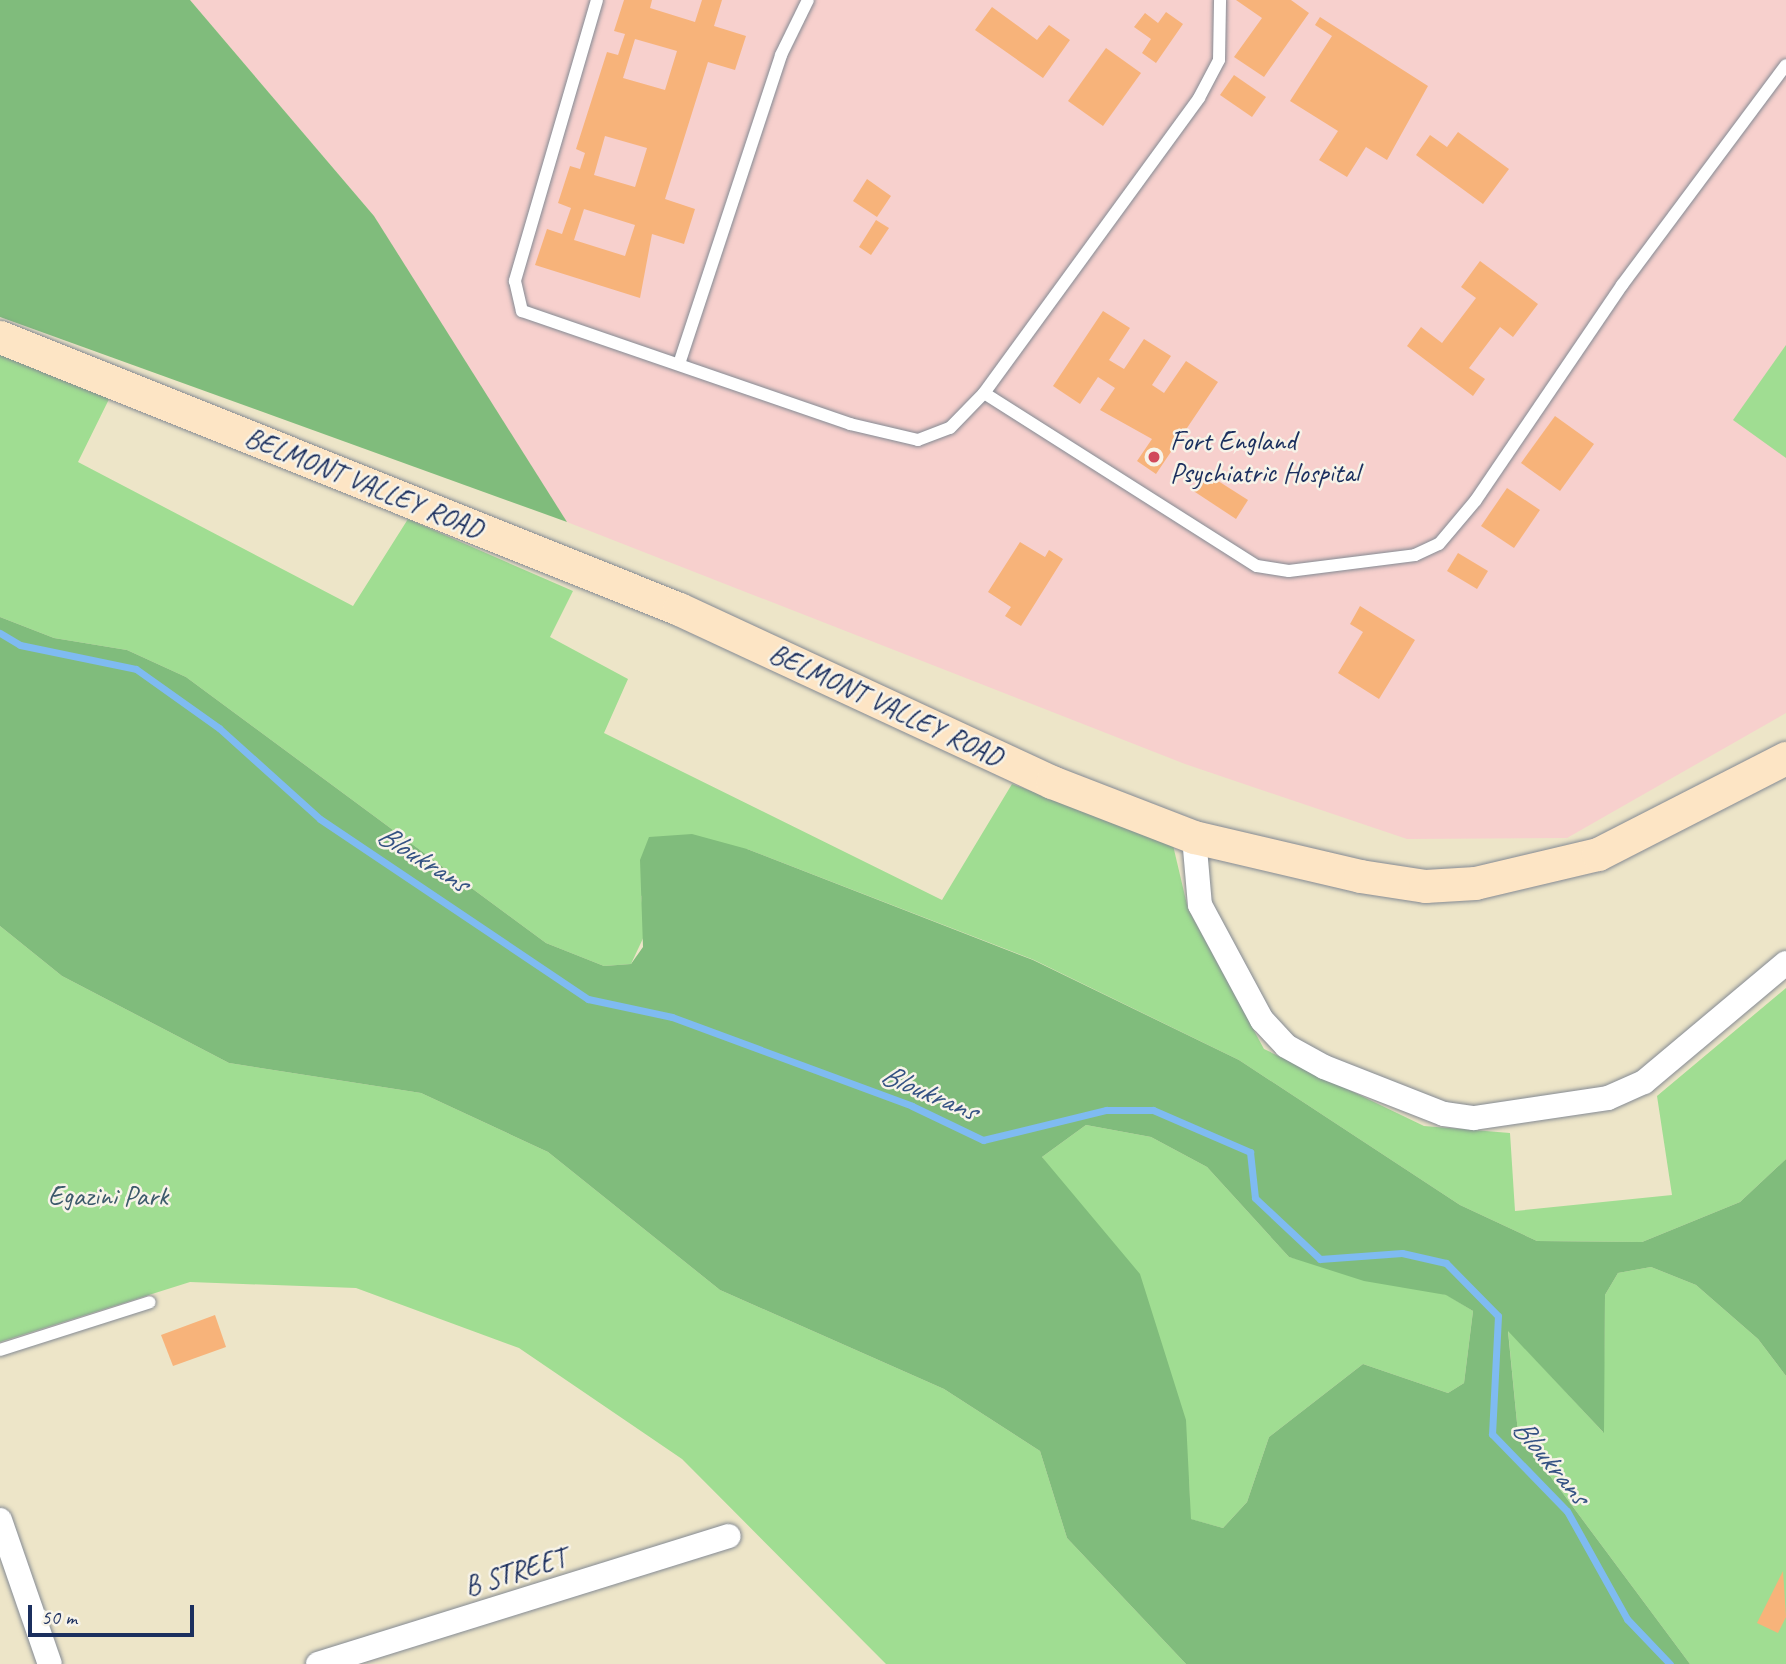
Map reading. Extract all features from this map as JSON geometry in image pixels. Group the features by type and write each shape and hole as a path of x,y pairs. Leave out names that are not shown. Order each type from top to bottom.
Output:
{"street":[{"name":"BELMONT VALLEY ROAD","path":"0,337 679,609 1052,782 1194,837 1360,876 1424,886 1475,883 1598,854 1786,758"},
{"path":"1194,837 1200,905 1220,950 1270,1028 1324,1067 1444,1114 1474,1118 1608,1098 1644,1082 1786,963"},
{"path":"0,1520 50,1664"},
{"name":"B STREET","path":"318,1664 729,1536"}],"lane":[{"path":"597,0 515,297 539,321 918,440 950,428 984,393 1210,80 1223,37 1220,0"},
{"path":"679,364 781,55 808,0"},
{"path":"984,393 1257,566 1289,570 1415,555 1439,544 1476,500 1622,285 1786,65"},
{"path":"0,1350 150,1302"}],"shaded area":[{"name":"Fort England Psychiatric Hospital","path":"190,0 1786,0 1786,713 1567,838 1407,839 1185,764 567,522 477,392 374,216"}],"green space":[{"path":"0,0 190,0 374,216 567,522 0,317"},
{"path":"0,344 114,389 78,462 353,606 408,519 573,591 550,637 628,679 604,733 942,900 1012,784 1172,841 1188,909 1264,1049 1424,1126 1510,1133 1515,1211 1672,1195 1657,1096 1786,988 1786,1159 1740,1202 1642,1242 1537,1241 1460,1205 1239,1060 1034,960 747,849 641,896 646,932 631,964 604,966 546,943 186,677 127,650 54,638 0,617"},
{"path":"1786,345 1786,458 1733,420"},
{"path":"0,617 54,638 127,650 186,677 546,943 604,966 631,964 643,947 640,860 649,837 692,834 747,849 1033,960 1239,1060 1460,1205 1537,1241 1642,1242 1740,1202 1786,1159 1786,1376 1758,1339 1696,1285 1651,1267 1618,1273 1605,1295 1604,1433 1508,1331 1518,1433 1690,1664 1186,1664 1067,1538 1040,1451 944,1389 720,1290 548,1152 421,1093 229,1063 62,976 0,926","holes":["1086,1125 1151,1137 1207,1167 1289,1257 1364,1281 1446,1295 1473,1311 1464,1383 1448,1393 1363,1364 1269,1437 1247,1502 1223,1528 1191,1519 1186,1420 1140,1274 1042,1157"]},
{"name":"Egazini Park","path":"0,926 62,976 229,1063 421,1093 548,1152 720,1290 944,1389 1040,1451 1067,1538 1186,1664 886,1664 682,1459 519,1348 356,1288 190,1282 0,1342"},
{"path":"1086,1125 1151,1137 1207,1167 1289,1257 1447,1295 1473,1311 1464,1383 1448,1393 1363,1364 1269,1437 1247,1502 1223,1528 1190,1519 1189,1480 1064,1190 1042,1157"},
{"path":"1651,1267 1696,1285 1758,1339 1786,1376 1786,1664 1690,1664 1518,1433 1508,1330 1603,1432 1605,1295 1618,1273"}],"building":[{"path":"624,0 652,0 650,8 695,22 702,0 722,0 714,26 746,36 735,70 708,62 665,199 695,209 684,244 652,234 640,298 535,265 547,229 562,234 571,208 558,203 570,166 580,169 585,153 576,149 607,52 618,55 625,34 614,31","holes":["635,39 677,51 665,90 623,78","605,136 647,148 635,187 594,175","584,209 635,225 625,256 574,240"]},
{"path":"1236,0 1291,0 1309,13 1264,77 1234,57 1262,18"},
{"path":"992,7 1037,40 1049,25 1070,40 1043,78 975,30"},
{"path":"1166,12 1183,24 1156,63 1142,53 1151,39 1134,27 1145,13 1158,23"},
{"path":"1320,17 1428,86 1387,160 1366,147 1347,177 1319,160 1338,131 1290,101 1332,36 1315,25"},
{"path":"1106,48 1141,73 1103,126 1068,101"},
{"path":"1234,75 1266,97 1252,117 1220,95"},
{"path":"1458,132 1509,169 1483,204 1416,155 1430,135 1447,147"},
{"path":"867,179 891,196 877,217 853,201"},
{"path":"876,220 889,228 871,255 859,247"},
{"path":"1480,261 1538,304 1513,337 1500,327 1469,368 1485,379 1473,396 1407,346 1421,327 1442,343 1476,298 1461,287"},
{"path":"1103,311 1130,328 1109,360 1124,369 1144,339 1171,356 1152,385 1164,393 1186,361 1218,382 1156,474 1137,461 1152,439 1100,410 1115,388 1098,377 1080,404 1053,386"},
{"path":"1555,416 1594,444 1560,491 1521,463"},
{"path":"1204,472 1248,500 1236,519 1192,490"},
{"path":"1507,488 1540,510 1514,548 1481,526"},
{"path":"1020,542 1045,557 1049,550 1063,559 1021,626 1005,616 1011,607 988,592"},
{"path":"1458,553 1488,571 1477,589 1447,571"},
{"path":"1360,606 1415,640 1379,699 1338,673 1363,632 1350,624"},
{"path":"215,1315 226,1347 173,1366 161,1335"},
{"path":"1783,1571 1786,1617 1778,1633 1757,1623"}],"waterway":[{"name":"Bloukrans","path":"0,633 20,645 136,669 219,728 320,819 588,999 672,1017 912,1106 983,1140 1106,1110 1153,1110 1250,1152 1255,1198 1320,1259 1402,1253 1446,1263 1498,1316 1492,1434 1567,1511 1627,1619 1670,1664"}],"place":[{"name":"Fort England Psychiatric Hospital","path":"1154,457"}]}
